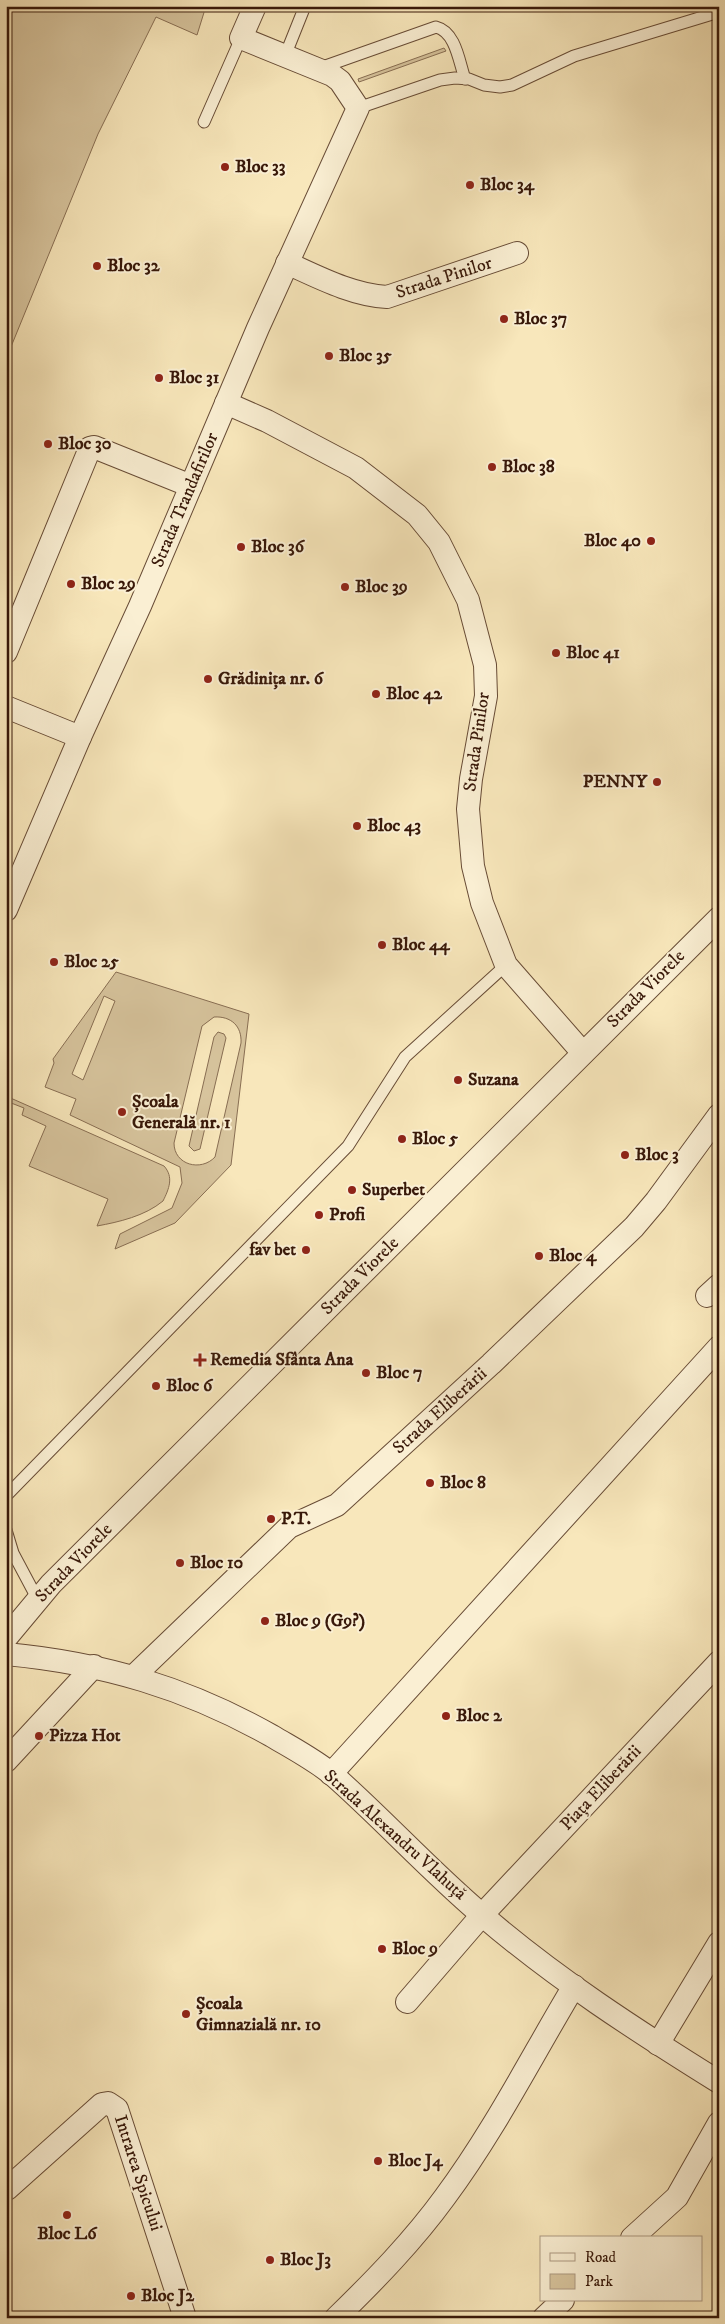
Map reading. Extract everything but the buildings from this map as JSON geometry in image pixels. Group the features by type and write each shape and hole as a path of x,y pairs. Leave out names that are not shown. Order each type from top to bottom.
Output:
{"street":[{"path":"255,6 241,38 340,81 358,108"},
{"name":"Strada Trandafirilor","path":"9,898 140,606 286,263 358,108"},
{"name":"Strada Pinilor","path":"286,263 351,290 386,297 517,253"},
{"name":"Strada Pinilor","path":"226,403 267,421 356,468 418,515 438,542 468,600 485,665 486,696 471,779 468,809 473,866 482,903 506,965 583,1053"},
{"path":"6,652 90,448 191,486"},
{"path":"6,707 80,737"},
{"name":"Strada Viorele","path":"6,1638 38,1600 719,918"},
{"name":"Strada Eliberării","path":"134,1676 289,1527 337,1504 491,1364 634,1227 656,1201 719,1115"},
{"path":"331,1774 719,1347"},
{"name":"Strada Alexandru Vlahuță","path":"6,1654 52,1658 134,1676 191,1696 229,1713 289,1746 331,1774 482,1915 574,1986 658,2044 719,2082"},
{"name":"Piața Eliberării","path":"407,2002 482,1915 719,1662"},
{"path":"6,1761 94,1666"},
{"path":"658,2044 719,1943"},
{"path":"336,2318 409,2242 446,2196 480,2145 574,1986"},
{"name":"Intrarea Spicului","path":"7,2189 102,2104 114,2105 118,2109 185,2318"},
{"path":"634,2236 677,2197 719,2122"},
{"path":"544,2318 561,2302"}],"lane":[{"path":"285,56 305,6"},
{"path":"358,108 440,80 465,79 484,85 500,87 512,85 574,56 615,46 719,12"},
{"path":"316,69 436,27 444,29 451,38 465,79"},
{"path":"204,122 241,38"},
{"path":"6,1496 348,1146 405,1057 506,965"},
{"path":"6,1530 13,1553 38,1600"}],"green space":[{"path":"6,6 206,6 197,35 156,17 98,134 6,359"},
{"path":"444,48 446,51 359,82 358,79"},
{"path":"116,972 249,1014 231,1165 175,1223 115,1249 120,1234 172,1208 182,1183 180,1167 70,1115 76,1099 45,1087 54,1063 53,1059","holes":["104,996 115,1001 83,1080 72,1074","214,1017 226,1018 234,1023 240,1032 241,1043 215,1157 203,1164 189,1164 178,1157 174,1143 202,1026"]},
{"path":"218,1032 224,1034 226,1038 200,1149 194,1151 189,1146 214,1037"},
{"path":"6,1096 164,1166 170,1179 169,1188 163,1201 148,1211 123,1220 97,1226 108,1199 29,1166 46,1126 22,1115 24,1108 6,1101"}],"place":[{"name":"Bloc 33","path":"225,167"},
{"name":"Bloc 34","path":"470,185"},
{"name":"Bloc 32","path":"97,266"},
{"name":"Bloc 37","path":"504,319"},
{"name":"Bloc 35","path":"329,356"},
{"name":"Bloc 31","path":"159,378"},
{"name":"Bloc 30","path":"48,444"},
{"name":"Bloc 38","path":"492,467"},
{"name":"Bloc 40","path":"651,541"},
{"name":"Bloc 36","path":"241,547"},
{"name":"Bloc 29","path":"71,584"},
{"name":"Bloc 39","path":"345,587"},
{"name":"Bloc 41","path":"556,653"},
{"name":"Grădinița nr. 6","path":"208,679"},
{"name":"Bloc 42","path":"376,694"},
{"name":"PENNY","path":"657,782"},
{"name":"Bloc 43","path":"357,826"},
{"name":"Bloc 44","path":"382,945"},
{"name":"Bloc 25","path":"54,962"},
{"name":"Suzana","path":"458,1080"},
{"name":"Școala Generală nr. 1","path":"122,1112"},
{"name":"Bloc 5","path":"402,1139"},
{"name":"Bloc 3","path":"625,1155"},
{"name":"Superbet","path":"352,1190"},
{"name":"Profi","path":"319,1215"},
{"name":"fav bet","path":"306,1250"},
{"name":"Bloc 4","path":"539,1256"},
{"name":"Remedia Sfânta Ana","path":"200,1360"},
{"name":"Bloc 7","path":"366,1373"},
{"name":"Bloc 6","path":"156,1386"},
{"name":"Bloc 8","path":"430,1483"},
{"name":"P.T.","path":"271,1519"},
{"name":"Bloc 10","path":"180,1563"},
{"name":"Bloc 9 (G9?)","path":"265,1621"},
{"name":"Bloc 2","path":"446,1716"},
{"name":"Pizza Hot","path":"39,1736"},
{"name":"Bloc 9","path":"382,1949"},
{"name":"Școala Gimnazială nr. 10","path":"186,2014"},
{"name":"Bloc J4","path":"378,2161"},
{"name":"Bloc L6","path":"67,2215"},
{"name":"Bloc J3","path":"270,2260"},
{"name":"Bloc J2","path":"131,2296"}]}
